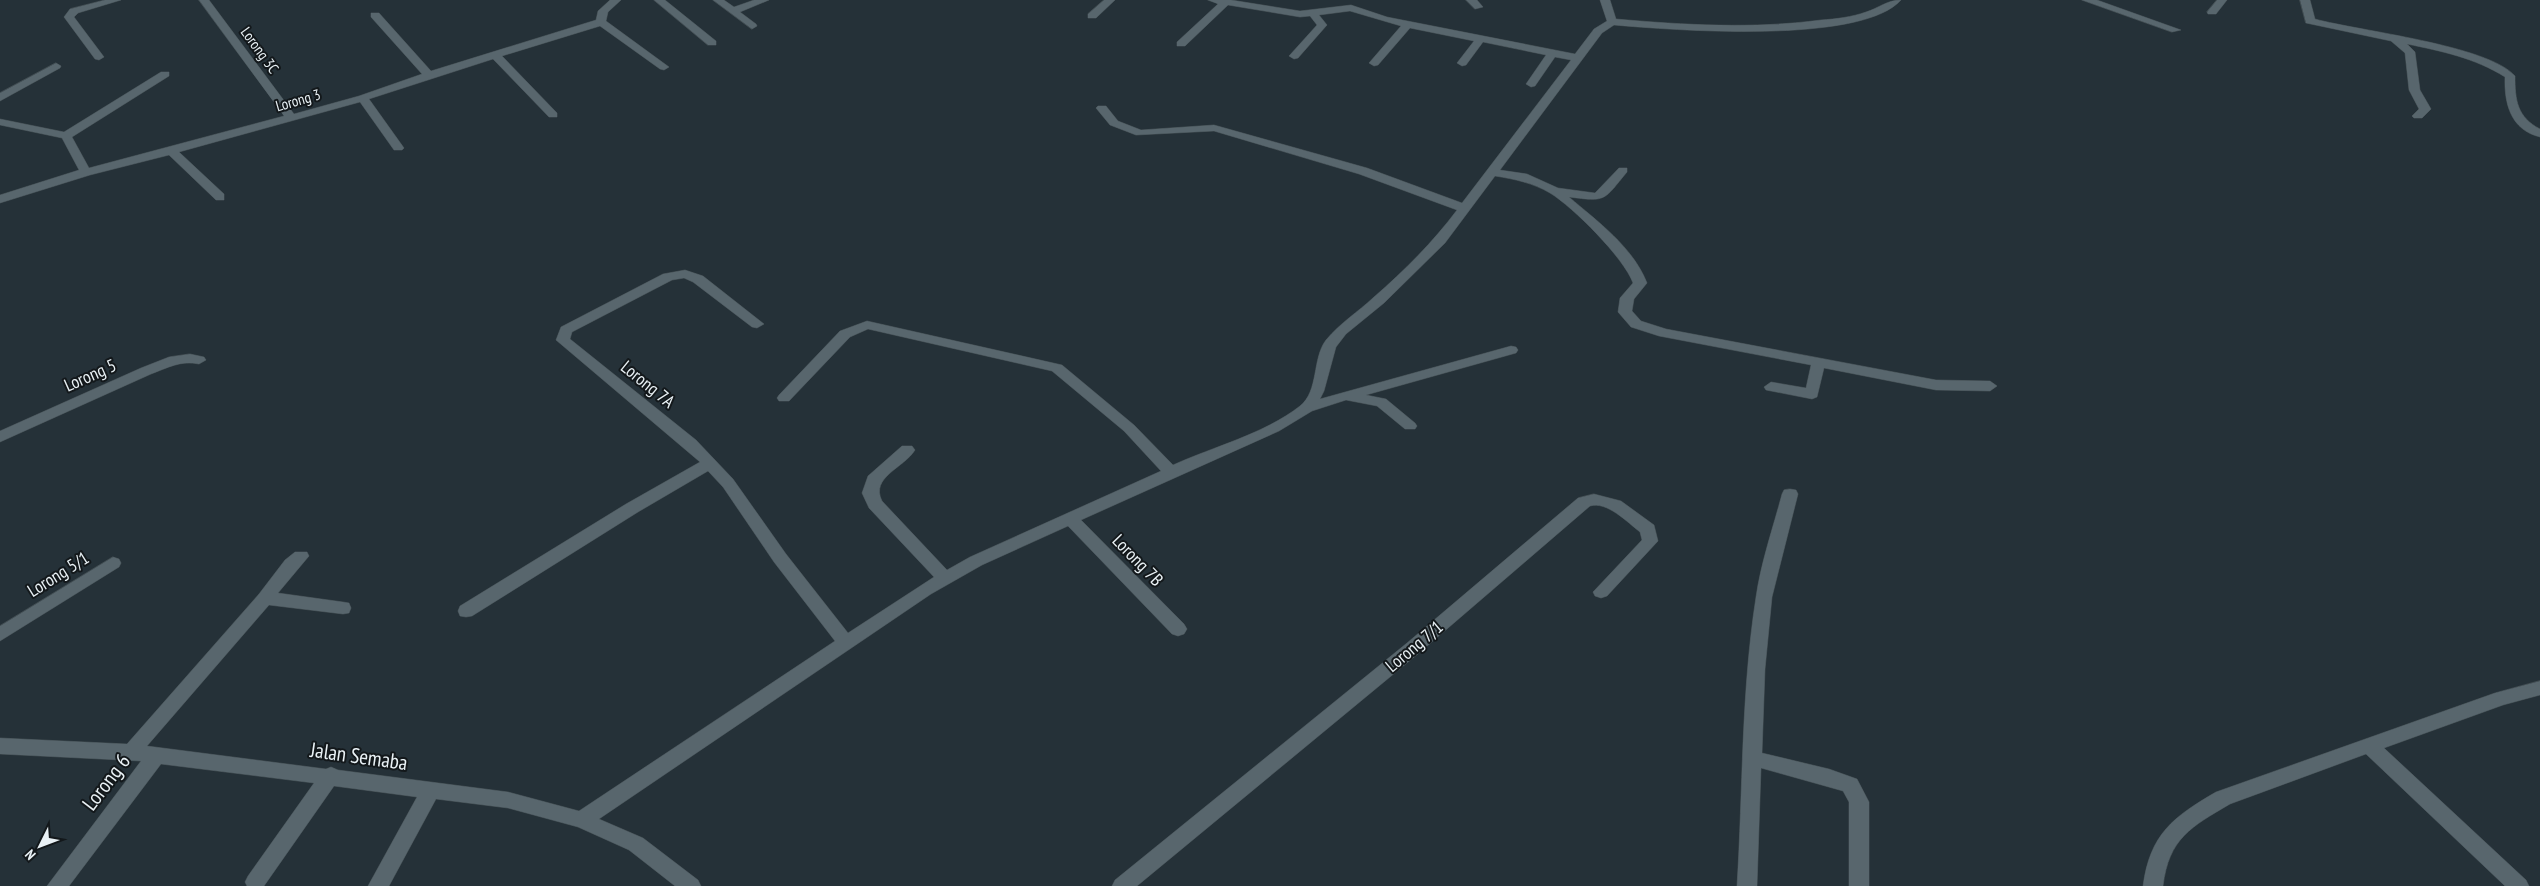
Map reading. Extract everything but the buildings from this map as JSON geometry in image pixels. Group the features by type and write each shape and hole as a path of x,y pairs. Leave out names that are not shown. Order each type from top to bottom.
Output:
{"street":[{"path":"99,58 69,17 74,11 116,0"},
{"name":"Lorong 3C","path":"204,0 291,118"},
{"path":"616,0 603,10 602,22 664,67"},
{"path":"659,0 712,43"},
{"path":"718,0 752,26"},
{"path":"732,11 764,0"},
{"path":"1092,16 1110,0"},
{"path":"1213,0 1241,2 1300,14 1313,13 1350,4 1384,20 1578,58"},
{"path":"1288,0 1300,14"},
{"path":"1605,0 1612,22"},
{"path":"1307,408 1317,391 1329,346 1341,330 1379,300 1438,242 1598,31 1612,22 1717,30 1776,30 1864,18 1896,0"},
{"path":"2087,0 2176,30"},
{"path":"2212,12 2222,0"},
{"path":"2305,0 2310,21 2472,58 2504,70 2510,76 2512,112 2518,120 2540,134"},
{"path":"1181,44 1226,2"},
{"path":"1294,56 1322,25 1313,13"},
{"path":"375,15 429,75"},
{"name":"Lorong 3","path":"0,199 86,172 171,151 363,98 495,54 602,22"},
{"path":"1374,63 1408,24"},
{"path":"1462,63 1480,39"},
{"path":"2396,41 2410,52 2414,76 2413,88 2416,99 2425,109 2418,116"},
{"path":"1531,84 1552,53"},
{"path":"495,54 553,115"},
{"path":"0,98 56,66"},
{"path":"0,122 66,136 165,74"},
{"path":"363,98 398,148"},
{"path":"1102,108 1114,123 1140,133 1214,128 1363,171 1464,208"},
{"path":"66,136 86,172"},
{"path":"171,151 220,197"},
{"path":"1492,172 1523,177 1555,191 1601,196 1623,170"},
{"path":"1555,191 1623,254 1638,273 1640,283 1627,298 1625,312 1636,324 1664,333 1936,386 1990,386"},
{"name":"Lorong 7A","path":"757,324 698,279 685,274 668,276 566,330 563,340 691,444 710,463 728,483 780,558 847,644"},
{"path":"784,398 846,334 867,325 1057,368 1129,428 1171,472"},
{"path":"581,820 945,579 976,561 1171,472 1274,428 1307,408 1511,350"},
{"name":"Lorong 5","path":"0,438 174,360 190,358 199,360"},
{"path":"1771,387 1812,394 1818,364"},
{"path":"1344,396 1381,402 1410,426"},
{"path":"907,450 873,480 870,493 875,504 945,579"},
{"path":"466,611 632,508 710,463"},
{"path":"1747,886 1750,842 1751,758 1764,595 1790,494"},
{"name":"Lorong 7/1","path":"1122,886 1413,648 1584,502 1594,499 1615,505 1648,529 1650,535 1650,540 1601,592"},
{"name":"Lorong 7B","path":"1070,518 1178,629"},
{"path":"130,752 265,598 291,564 301,556"},
{"name":"Lorong 5/1","path":"0,634 113,563"},
{"path":"265,598 343,608"},
{"path":"2153,886 2154,866 2166,840 2187,819 2222,798 2501,698 2540,688"},
{"path":"2369,745 2519,886"},
{"name":"Jalan Semaba","path":"0,746 130,752 508,800 581,820 636,844 691,886"},
{"name":"Lorong 6","path":"57,886 156,755"},
{"path":"1751,758 1829,777 1850,786 1859,802 1859,886"},
{"path":"255,882 330,776"},
{"path":"378,886 431,789"}]}
